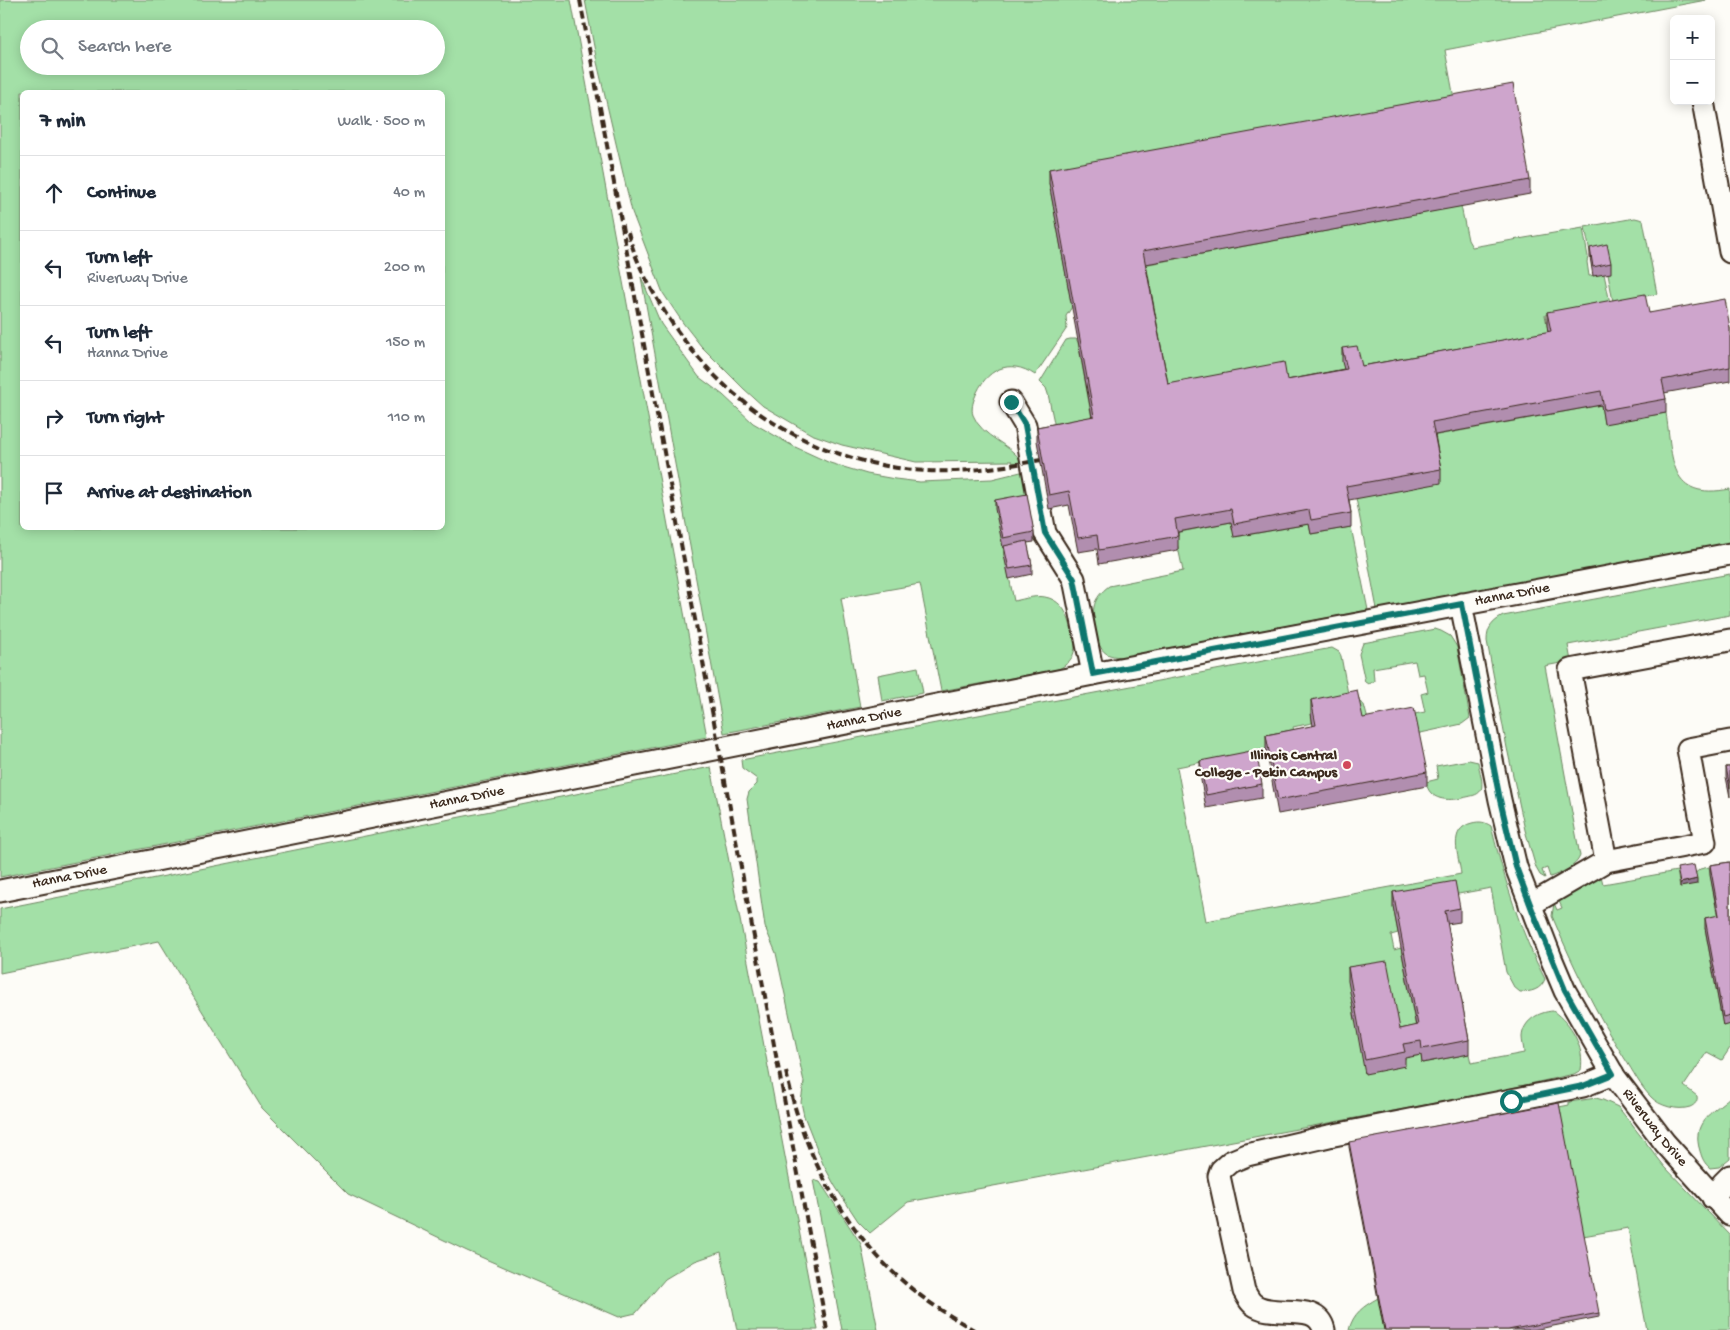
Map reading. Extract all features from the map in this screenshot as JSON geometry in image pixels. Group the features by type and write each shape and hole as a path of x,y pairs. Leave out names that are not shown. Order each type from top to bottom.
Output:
{"street":[{"path":"1703,105 1730,252"},
{"path":"1011,402 1025,425 1045,533 1074,579 1093,674"},
{"name":"Hanna Drive","path":"0,891 1093,674 1730,554"},
{"name":"Riverway Drive","path":"1462,604 1500,800 1516,867 1565,990 1613,1074 1663,1140 1713,1198 1730,1214"},
{"path":"1606,861 1570,670 1730,640"},
{"path":"1530,905 1606,861 1706,842 1688,749 1730,741"},
{"path":"1324,1330 1323,1323 1309,1313 1272,1311 1258,1308 1251,1303 1244,1291 1219,1176 1224,1166 1256,1153 1329,1136 1583,1086 1613,1074"},
{"path":"1713,1198 1730,1176"}],"green space":[{"path":"0,0 571,0 707,737 0,877"},
{"path":"585,0 1706,0 1445,50 1456,109 1049,183 1072,307 1066,316 1067,328 1035,375 1016,367 999,369 992,373 979,388 972,406 973,415 977,423 989,435 1017,455 1022,462 1013,463 1012,461 916,462 842,445 811,434 763,406 701,346 663,293 632,212 597,62"},
{"path":"1461,206 1468,240 1472,247 1583,228 1589,276 1604,274 1610,303 1545,315 1551,345 1347,383 1168,398 1143,265"},
{"path":"1635,218 1643,220 1657,294 1613,302 1608,273 1591,257 1585,227"},
{"path":"641,277 661,324 699,377 723,395 753,423 793,446 830,463 867,474 920,482 992,479 1025,471 1031,502 1027,503 1003,547 1014,601 1040,596 1060,604 1069,619 1075,644 1075,650 1068,662 1059,669 941,691 920,584 841,598 860,707 724,733"},
{"path":"1076,339 1078,342 1094,430 1057,437 1048,394 1046,388 1040,382 1066,340"},
{"path":"1601,405 1604,423 1666,413 1673,460 1677,473 1684,482 1695,489 1710,491 1730,489 1730,544 1377,609 1356,498 1432,436"},
{"path":"1231,522 1235,537 1309,524 1311,534 1351,527 1368,610 1129,656 1114,656 1104,652 1098,642 1095,628 1094,605 1099,595 1109,586 1183,571 1175,533"},
{"path":"1730,574 1730,615 1568,645 1571,661 1545,666 1580,856 1572,866 1563,871 1550,877 1547,868 1542,870 1545,878 1540,875 1536,868 1525,830 1507,748 1487,641 1491,626 1503,616"},
{"path":"1435,629 1450,636 1457,647 1470,718 1462,724 1416,734 1369,723 1425,712 1421,694 1428,692 1424,674 1418,675 1415,661 1373,668 1374,681 1368,684 1365,682 1359,654 1363,643"},
{"path":"1332,648 1339,652 1341,656 1348,694 1364,705 1368,720 1311,713 1312,723 1293,727 1297,743 1177,767 1206,921 1461,874 1456,844 1459,831 1464,826 1472,823 1480,822 1487,824 1491,826 1520,924 1545,979 1541,986 1532,991 1520,992 1514,987 1506,972 1491,888 1393,906 1398,933 1391,935 1394,950 1401,948 1418,1039 1403,1058 1421,1055 1422,1063 1469,1054 1471,1063 1524,1053 1522,1037 1525,1026 1537,1015 1553,1011 1566,1022 1579,1045 1582,1061 1581,1070 1574,1074 1494,1092 908,1202 870,1233 858,1221 835,1186 823,1164 804,1116 801,1102 804,1082 776,953 765,927 747,799 749,792 757,784 757,779 742,768 741,760"},
{"path":"918,667 923,693 882,701 878,675"},
{"path":"1469,760 1478,762 1482,784 1478,794 1463,798 1445,799 1431,793 1426,782 1438,779 1436,766"},
{"path":"711,767 818,1330 737,1330 721,1252 695,1261 665,1279 636,1313 619,1317 467,1251 348,1194 262,1108 159,941 0,973 0,909"},
{"path":"1709,867 1719,925 1705,928 1723,1025 1730,1024 1730,1048 1722,1060 1707,1052 1684,1086 1697,1096 1696,1103 1690,1107 1674,1108 1654,1100 1647,1093 1614,1042 1577,971 1552,916 1554,903 1557,910 1562,908 1558,899 1600,872 1603,884 1677,871 1680,887 1700,869"},
{"path":"1730,1097 1730,1158 1719,1167 1710,1168 1701,1154 1698,1133 1704,1120"},
{"path":"1596,1098 1618,1107 1665,1167 1730,1235 1730,1330 1647,1330 1628,1228 1583,1236 1559,1107 1569,1105 1569,1102"},
{"path":"813,1180 820,1182 861,1244 878,1330 842,1330"},
{"path":"1378,1298 1384,1330 1349,1330 1353,1319 1360,1311"}],"building":[{"path":"1513,84 1530,180 1143,251 1168,384 1284,362 1287,380 1347,369 1342,348 1357,346 1362,366 1551,331 1547,312 1645,294 1649,313 1725,299 1730,328 1730,367 1662,380 1666,399 1604,410 1601,391 1432,422 1441,469 1346,486 1351,513 1311,520 1309,510 1234,524 1231,509 1175,519 1178,536 1099,550 1097,535 1078,538 1069,491 1049,495 1037,427 1094,416 1049,169"},
{"path":"1607,244 1611,263 1593,267 1590,248"},
{"path":"1027,494 1034,532 1003,538 995,500"},
{"path":"1027,541 1032,565 1009,569 1004,546"},
{"path":"1357,690 1363,718 1414,708 1427,772 1278,800 1266,735 1316,725 1311,700"},
{"path":"1256,750 1262,784 1206,795 1200,761"},
{"path":"1726,767 1730,767 1730,788"},
{"path":"1730,862 1730,1015 1723,1017 1705,918 1719,915 1710,865"},
{"path":"1694,865 1697,879 1680,883 1677,868"},
{"path":"1455,881 1460,908 1445,911 1469,1040 1422,1049 1421,1041 1403,1044 1405,1052 1365,1060 1348,967 1387,961 1400,1029 1418,1025 1393,892"},
{"path":"1559,1103 1599,1313 1508,1330 1385,1330 1349,1142"}],"railway":[{"path":"580,0 827,1330"},
{"path":"628,232 637,260 646,278 660,304 682,337 707,367 734,393 763,416 795,435 830,450 866,462 922,471 990,468 1041,460"},
{"path":"786,1072 808,1145 829,1189 856,1230 888,1267 913,1290 974,1330"}],"place":[{"name":"Illinois Central College - Pekin Campus","path":"1347,765"}],"route":[{"path":"1011,402 1025,425 1045,533 1074,579 1093,674 1462,604 1500,800 1516,867 1565,990 1613,1074 1583,1086 1511,1101"}]}
